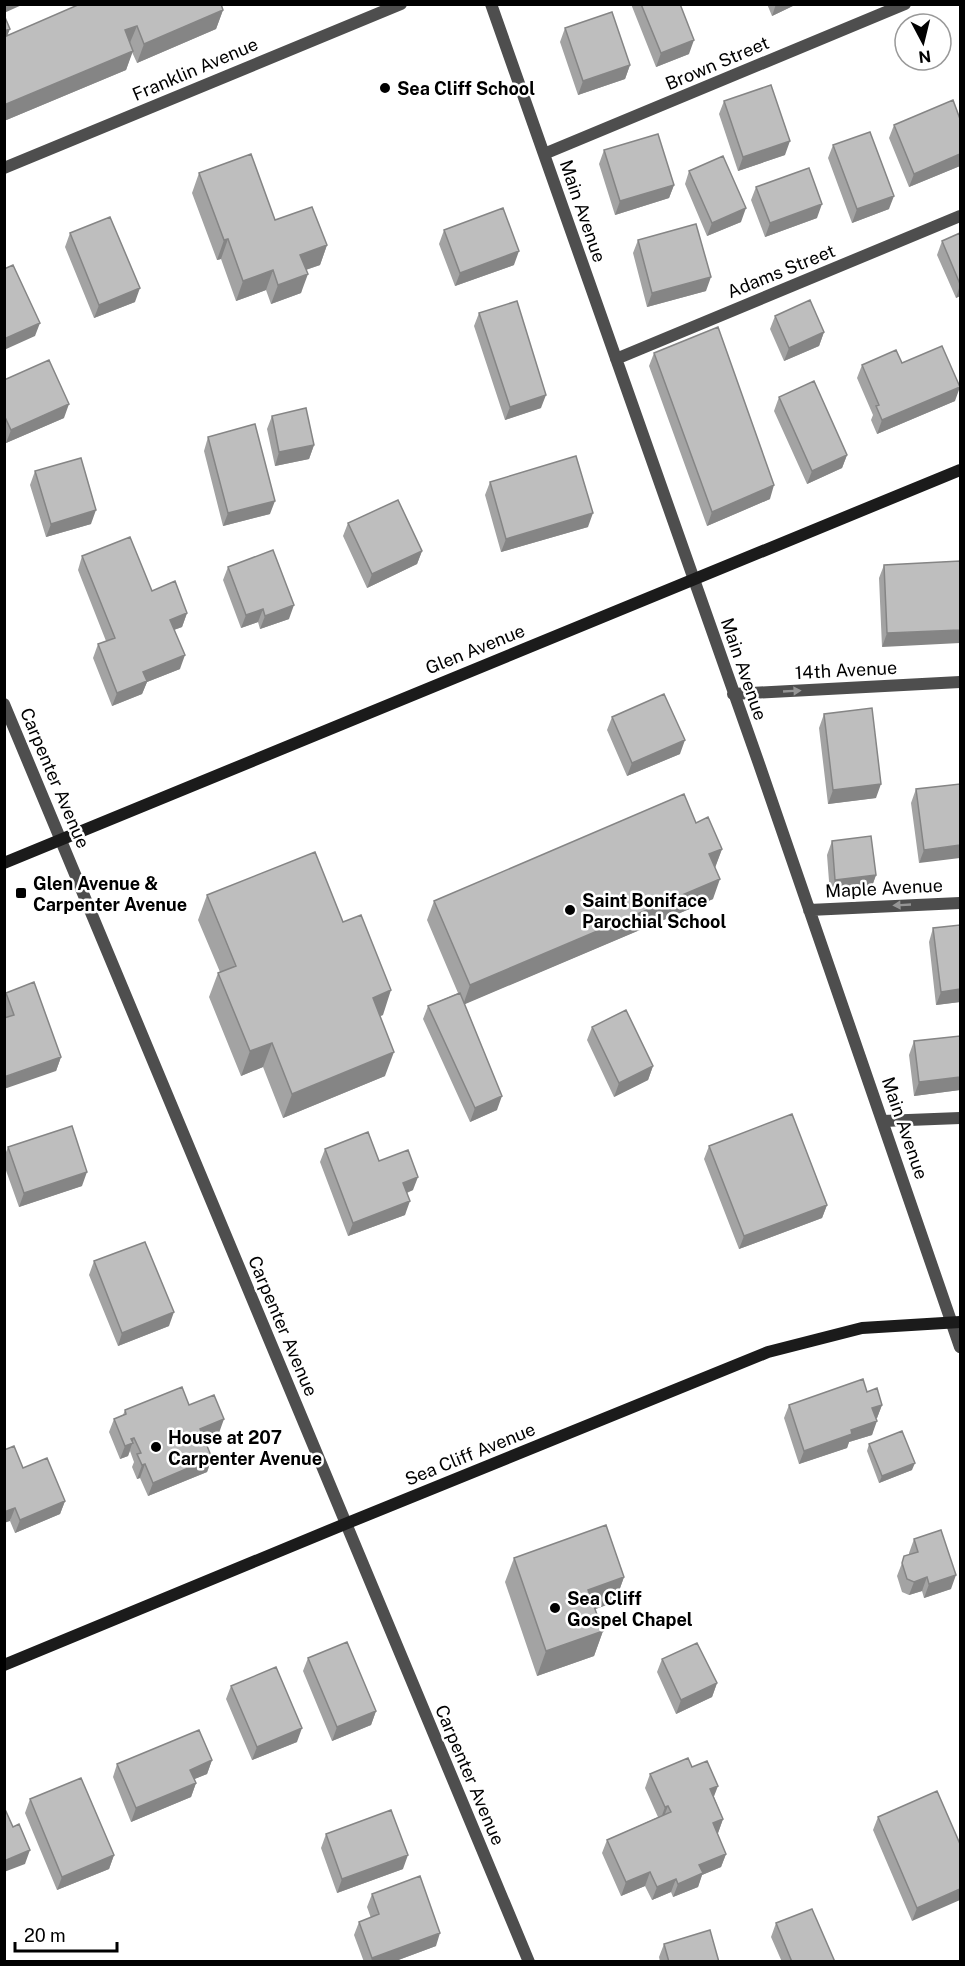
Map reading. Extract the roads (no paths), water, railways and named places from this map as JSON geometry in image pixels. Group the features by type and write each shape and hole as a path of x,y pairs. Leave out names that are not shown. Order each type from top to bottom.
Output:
{"street":[{"name":"Franklin Avenue","path":"4,168 400,4"},
{"name":"Main Avenue","path":"490,4 883,1121 956,1322 960,1347"},
{"name":"Brown Street","path":"544,154 905,4"},
{"name":"Adams Street","path":"616,359 960,216"},
{"name":"Glen Avenue","path":"4,863 960,470"},
{"name":"14th Avenue","path":"733,694 960,682"},
{"name":"Carpenter Avenue","path":"4,704 529,1962"},
{"name":"Maple Avenue","path":"809,910 960,903"},
{"path":"883,1121 960,1118"},
{"name":"Sea Cliff Avenue","path":"4,1665 768,1352 862,1328 956,1322"}],"place":[{"name":"Sea Cliff School","path":"385,88"},
{"name":"Glen Avenue & Carpenter Avenue","path":"21,893"},
{"name":"Saint Boniface Parochial School","path":"570,910"},
{"name":"House at 207 Carpenter Avenue","path":"156,1447"},
{"name":"Sea Cliff Gospel Chapel","path":"555,1608"}]}
